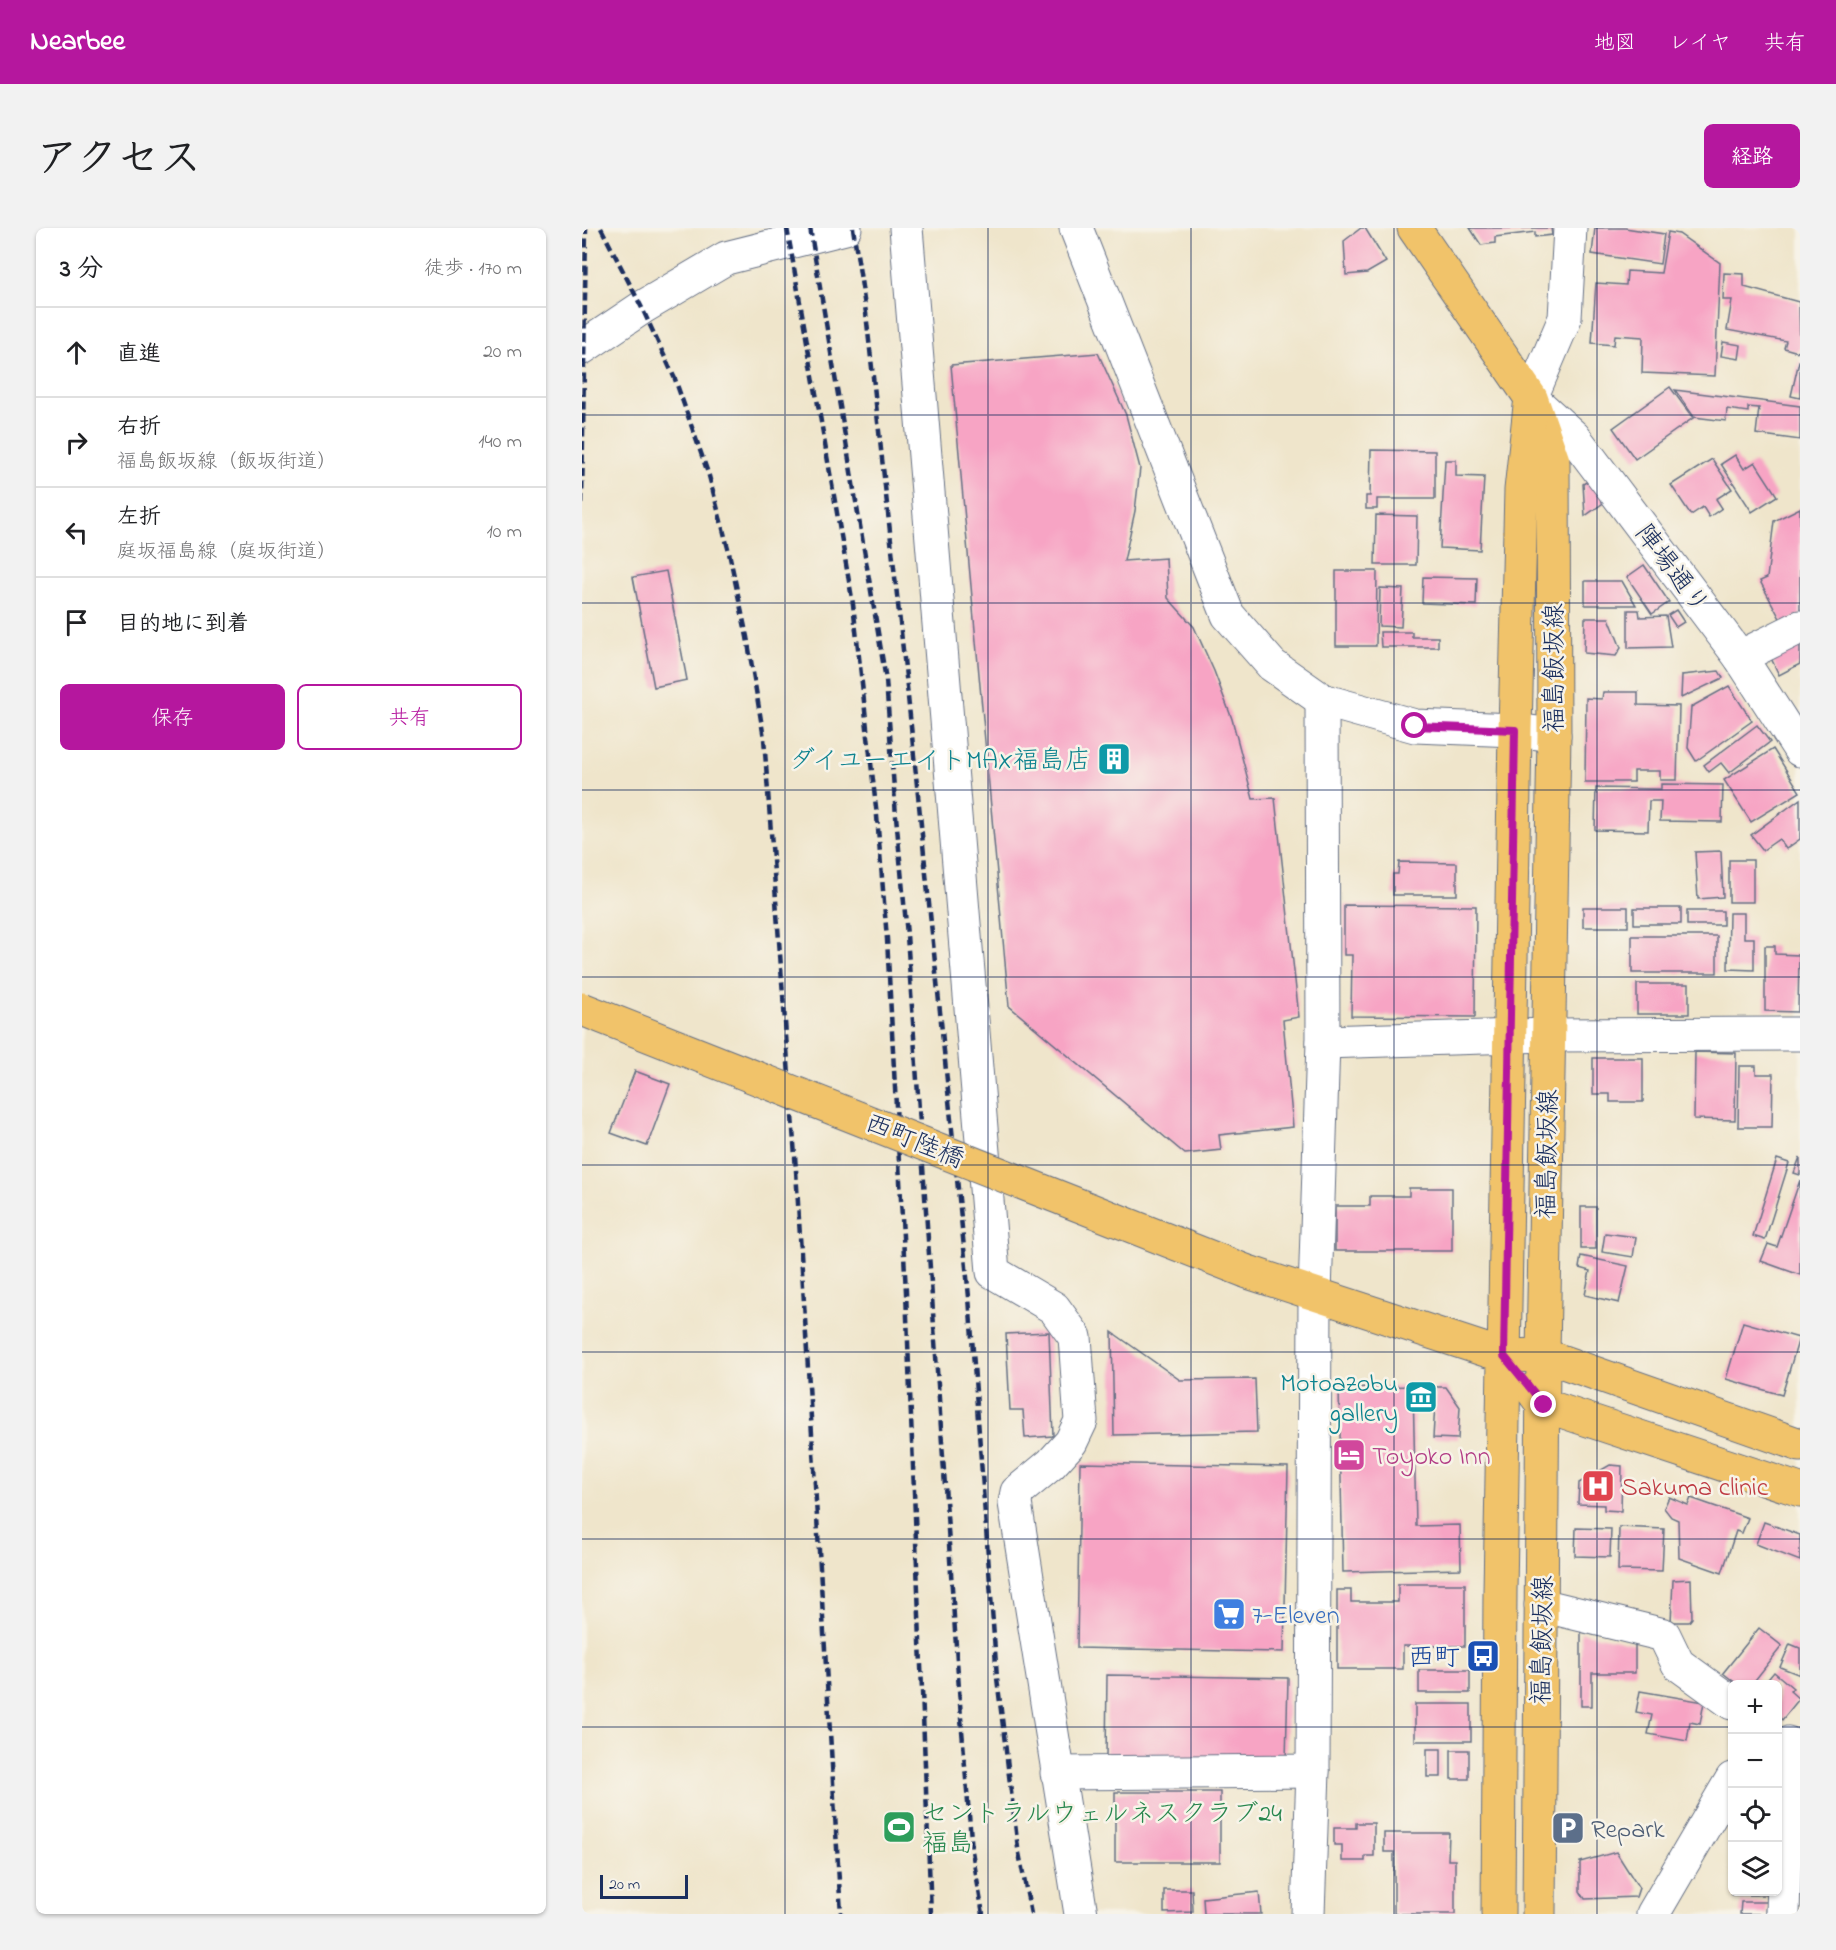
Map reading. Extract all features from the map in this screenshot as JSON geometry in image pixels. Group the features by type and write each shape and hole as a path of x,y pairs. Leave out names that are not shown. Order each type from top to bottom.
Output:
{"main road":[{"name":"福島飯坂線","path":"1414,228 1531,398 1553,461 1554,735 1548,1035 1539,1914"},
{"name":"福島飯坂線","path":"1498,1914 1500,1592 1515,730 1521,490 1531,398"},
{"name":"西町陸橋","path":"582,1009 1248,1272 1504,1356"},
{"path":"1504,1356 1544,1355 1800,1445"},
{"path":"1504,1356 1544,1405 1800,1490"}],"street":[{"path":"582,348 642,308 726,258 773,236 845,228"},
{"path":"906,228 993,1272 1054,1308 1075,1337 1081,1421 1071,1442 1051,1464 1017,1492 1015,1503 1081,1914"},
{"path":"1076,228 1228,615 1272,665 1322,700 1415,726 1515,730 1554,735"},
{"path":"1531,398 1565,318 1570,228"},
{"name":"陣場通り","path":"1531,398 1574,437 1740,657 1800,750"},
{"path":"1740,657 1800,627"},
{"path":"1308,1914 1314,1771 1316,1294 1323,1042 1322,700"},
{"path":"1323,1042 1548,1035 1800,1034"},
{"path":"1541,1605 1664,1635 1678,1664 1728,1700"},
{"path":"1783,1914 1788,1743"},
{"path":"1057,1773 1314,1771"},
{"path":"1653,1914 1728,1786"}],"building":[{"path":"1361,228 1365,228 1386,262 1367,273 1346,275 1344,241"},
{"path":"1470,228 1551,228 1552,235 1535,237 1535,232 1495,237 1495,243 1481,245"},
{"path":"1595,228 1625,228 1664,234 1660,264 1592,254"},
{"path":"1668,232 1679,234 1720,263 1715,376 1642,373 1643,337 1615,335 1614,345 1592,343 1596,283 1626,285 1627,271 1661,273"},
{"path":"1724,273 1744,274 1744,287 1799,302 1800,348 1798,352 1784,348 1786,341 1727,330 1732,300 1723,300"},
{"path":"1723,342 1741,345 1739,359 1721,356"},
{"name":"ダイユーエイトMAX福島店","path":"1098,353 1126,415 1140,468 1135,511 1124,561 1166,558 1168,598 1194,627 1214,671 1232,719 1253,799 1275,798 1299,1017 1283,1020 1293,1127 1219,1135 1221,1150 1185,1154 1009,1006 951,365"},
{"path":"1800,361 1800,398 1791,396"},
{"path":"1670,387 1693,418 1635,459 1613,428"},
{"path":"1675,390 1800,406 1800,440 1756,434 1759,408 1748,407 1748,412 1727,409 1726,421 1694,417"},
{"path":"1371,450 1435,451 1435,499 1377,499 1377,509 1366,509 1366,496 1370,496"},
{"path":"1735,455 1744,469 1755,462 1777,496 1752,512 1721,464"},
{"path":"1712,459 1732,489 1716,499 1722,508 1709,517 1703,507 1691,515 1671,485"},
{"path":"1445,460 1456,460 1456,476 1484,477 1480,550 1440,548"},
{"path":"1591,479 1606,501 1585,516 1583,484"},
{"path":"1800,508 1800,615 1783,624 1760,581 1767,578 1774,521"},
{"path":"1376,515 1417,516 1416,565 1375,565"},
{"path":"1644,565 1669,602 1652,614 1627,577"},
{"path":"666,571 687,680 654,687 633,577"},
{"path":"1336,571 1377,571 1376,646 1336,646"},
{"path":"1423,577 1477,578 1476,605 1422,603"},
{"path":"1585,581 1622,581 1636,605 1585,605"},
{"path":"1380,588 1403,589 1401,627 1379,626"},
{"path":"1628,610 1639,610 1640,617 1666,616 1671,647 1628,648"},
{"path":"1676,610 1684,622 1676,627 1668,615"},
{"path":"1585,618 1609,618 1621,648 1616,656 1584,653"},
{"path":"1380,632 1412,632 1412,637 1438,637 1438,647 1381,647"},
{"path":"1800,640 1800,664 1779,675 1770,656"},
{"path":"1719,671 1723,678 1681,698 1682,675"},
{"path":"1729,686 1752,721 1696,761 1688,748 1691,707"},
{"path":"1603,692 1638,692 1638,705 1679,706 1677,780 1660,780 1660,771 1634,771 1634,782 1585,782 1586,698 1602,699"},
{"path":"1757,725 1770,742 1729,773 1721,763 1709,772 1704,765"},
{"path":"1773,749 1800,792 1751,822 1724,780"},
{"path":"1661,784 1723,785 1722,822 1660,821 1661,801 1649,801 1648,831 1595,830 1596,788 1661,789"},
{"path":"1800,799 1800,839 1786,849 1779,839 1763,850 1751,835"},
{"path":"1721,851 1723,897 1698,899 1695,852"},
{"path":"1729,860 1753,860 1753,902 1729,902"},
{"path":"1399,862 1457,863 1457,895 1393,895 1393,874 1398,874"},
{"path":"1344,905 1476,906 1475,1017 1351,1016 1352,955 1344,955"},
{"path":"1583,907 1628,907 1628,927 1583,927"},
{"path":"1634,908 1681,908 1681,924 1634,924"},
{"path":"1687,911 1723,911 1723,925 1687,925"},
{"path":"1729,913 1744,913 1744,938 1754,938 1754,970 1728,969"},
{"path":"1632,936 1717,936 1717,973 1632,973"},
{"path":"1765,946 1775,946 1775,954 1799,955 1798,1012 1765,1011"},
{"path":"1637,984 1689,984 1689,1014 1637,1014"},
{"path":"1695,1052 1736,1053 1735,1120 1694,1119"},
{"path":"1593,1058 1643,1058 1643,1102 1610,1102 1610,1094 1593,1094"},
{"path":"1739,1066 1756,1066 1756,1074 1773,1074 1772,1127 1738,1127"},
{"path":"635,1071 670,1084 647,1146 611,1133"},
{"path":"1800,1157 1800,1175 1794,1173"},
{"path":"1777,1159 1789,1163 1765,1240 1753,1236"},
{"path":"1800,1180 1800,1275 1761,1261 1768,1244 1777,1247"},
{"path":"1409,1188 1452,1188 1452,1251 1335,1251 1335,1206 1370,1206 1370,1196 1409,1196"},
{"path":"1581,1207 1596,1207 1596,1249 1581,1249"},
{"path":"1605,1233 1636,1237 1633,1257 1602,1252"},
{"path":"1581,1256 1628,1266 1619,1303 1585,1295 1590,1271 1579,1268"},
{"path":"1743,1322 1799,1338 1782,1395 1726,1379"},
{"path":"1049,1332 1053,1436 1025,1438 1023,1410 1010,1410 1006,1334"},
{"path":"1112,1332 1180,1380 1255,1379 1257,1432 1114,1435"},
{"path":"1413,1386 1416,1526 1460,1525 1461,1569 1343,1572 1339,1388"},
{"path":"1436,1387 1446,1387 1460,1407 1458,1439 1433,1438"},
{"path":"1080,1463 1288,1467 1284,1652 1077,1648"},
{"path":"1610,1465 1622,1466 1621,1511 1604,1510 1604,1505 1578,1504 1579,1483"},
{"path":"1669,1497 1688,1505 1691,1498 1748,1518 1742,1533 1736,1531 1722,1573 1679,1558 1678,1520 1671,1517 1664,1508"},
{"path":"1764,1522 1800,1535 1800,1561 1756,1544"},
{"path":"1619,1527 1664,1529 1662,1571 1618,1570"},
{"path":"1576,1528 1611,1529 1610,1557 1575,1556"},
{"path":"1691,1579 1692,1618 1689,1622 1671,1622 1673,1580"},
{"path":"1398,1584 1465,1584 1465,1646 1403,1646 1403,1669 1337,1669 1337,1590 1351,1590 1351,1602 1398,1602"},
{"path":"1759,1628 1782,1646 1755,1680 1732,1680 1723,1673"},
{"path":"1581,1632 1635,1644 1635,1673 1592,1673 1592,1706 1581,1706"},
{"path":"1790,1644 1800,1648 1800,1675 1780,1667"},
{"path":"1419,1670 1470,1670 1470,1693 1419,1693"},
{"path":"1774,1672 1793,1688 1790,1691 1799,1699 1782,1720 1782,1680 1767,1680"},
{"path":"1107,1675 1288,1678 1286,1761 1106,1758"},
{"path":"1640,1691 1704,1702 1700,1724 1690,1722 1687,1741 1648,1734 1652,1715 1636,1712"},
{"path":"1415,1704 1471,1704 1471,1741 1415,1741"},
{"path":"1427,1749 1441,1749 1441,1777 1427,1777"},
{"path":"1451,1750 1469,1750 1469,1779 1451,1779"},
{"path":"1115,1792 1220,1792 1220,1862 1115,1862"},
{"path":"1356,1823 1374,1823 1374,1856 1365,1856 1365,1861 1342,1861 1342,1845 1334,1845 1334,1828 1356,1828"},
{"path":"1384,1833 1449,1833 1448,1860 1455,1860 1455,1914 1394,1914 1394,1852 1384,1852"},
{"path":"1616,1852 1639,1888 1636,1897 1585,1899 1580,1891 1580,1862"},
{"path":"1164,1890 1192,1890 1193,1912 1164,1913"},
{"path":"1259,1892 1261,1914 1204,1914 1203,1898"},
{"path":"1741,1902 1767,1902 1766,1914 1740,1914"}],"railway":[{"path":"582,504 586,228"},
{"path":"601,228 675,379 709,476 728,548 747,637 764,738 796,1170 841,1914"},
{"path":"787,228 853,604 877,816 887,939 906,1292 931,1914"},
{"path":"810,228 886,680 907,935 961,1718 972,1851 983,1914"},
{"path":"853,228 866,313 906,677 969,1297 997,1678 1018,1848 1031,1914"}],"place":[{"name":"ダイユーエイトMAX福島店","path":"1114,759"},
{"name":"Motoazobu gallery","path":"1421,1397"},
{"name":"Toyoko Inn","path":"1349,1455"},
{"name":"Sakuma clinic","path":"1598,1486"},
{"name":"7-Eleven","path":"1229,1614"},
{"name":"西町","path":"1483,1656"},
{"name":"セントラルウェルネスクラブ24 福島","path":"899,1827"},
{"name":"Repark","path":"1568,1828"}],"route":[{"path":"1415,726 1515,730 1504,1356 1544,1405"}]}
